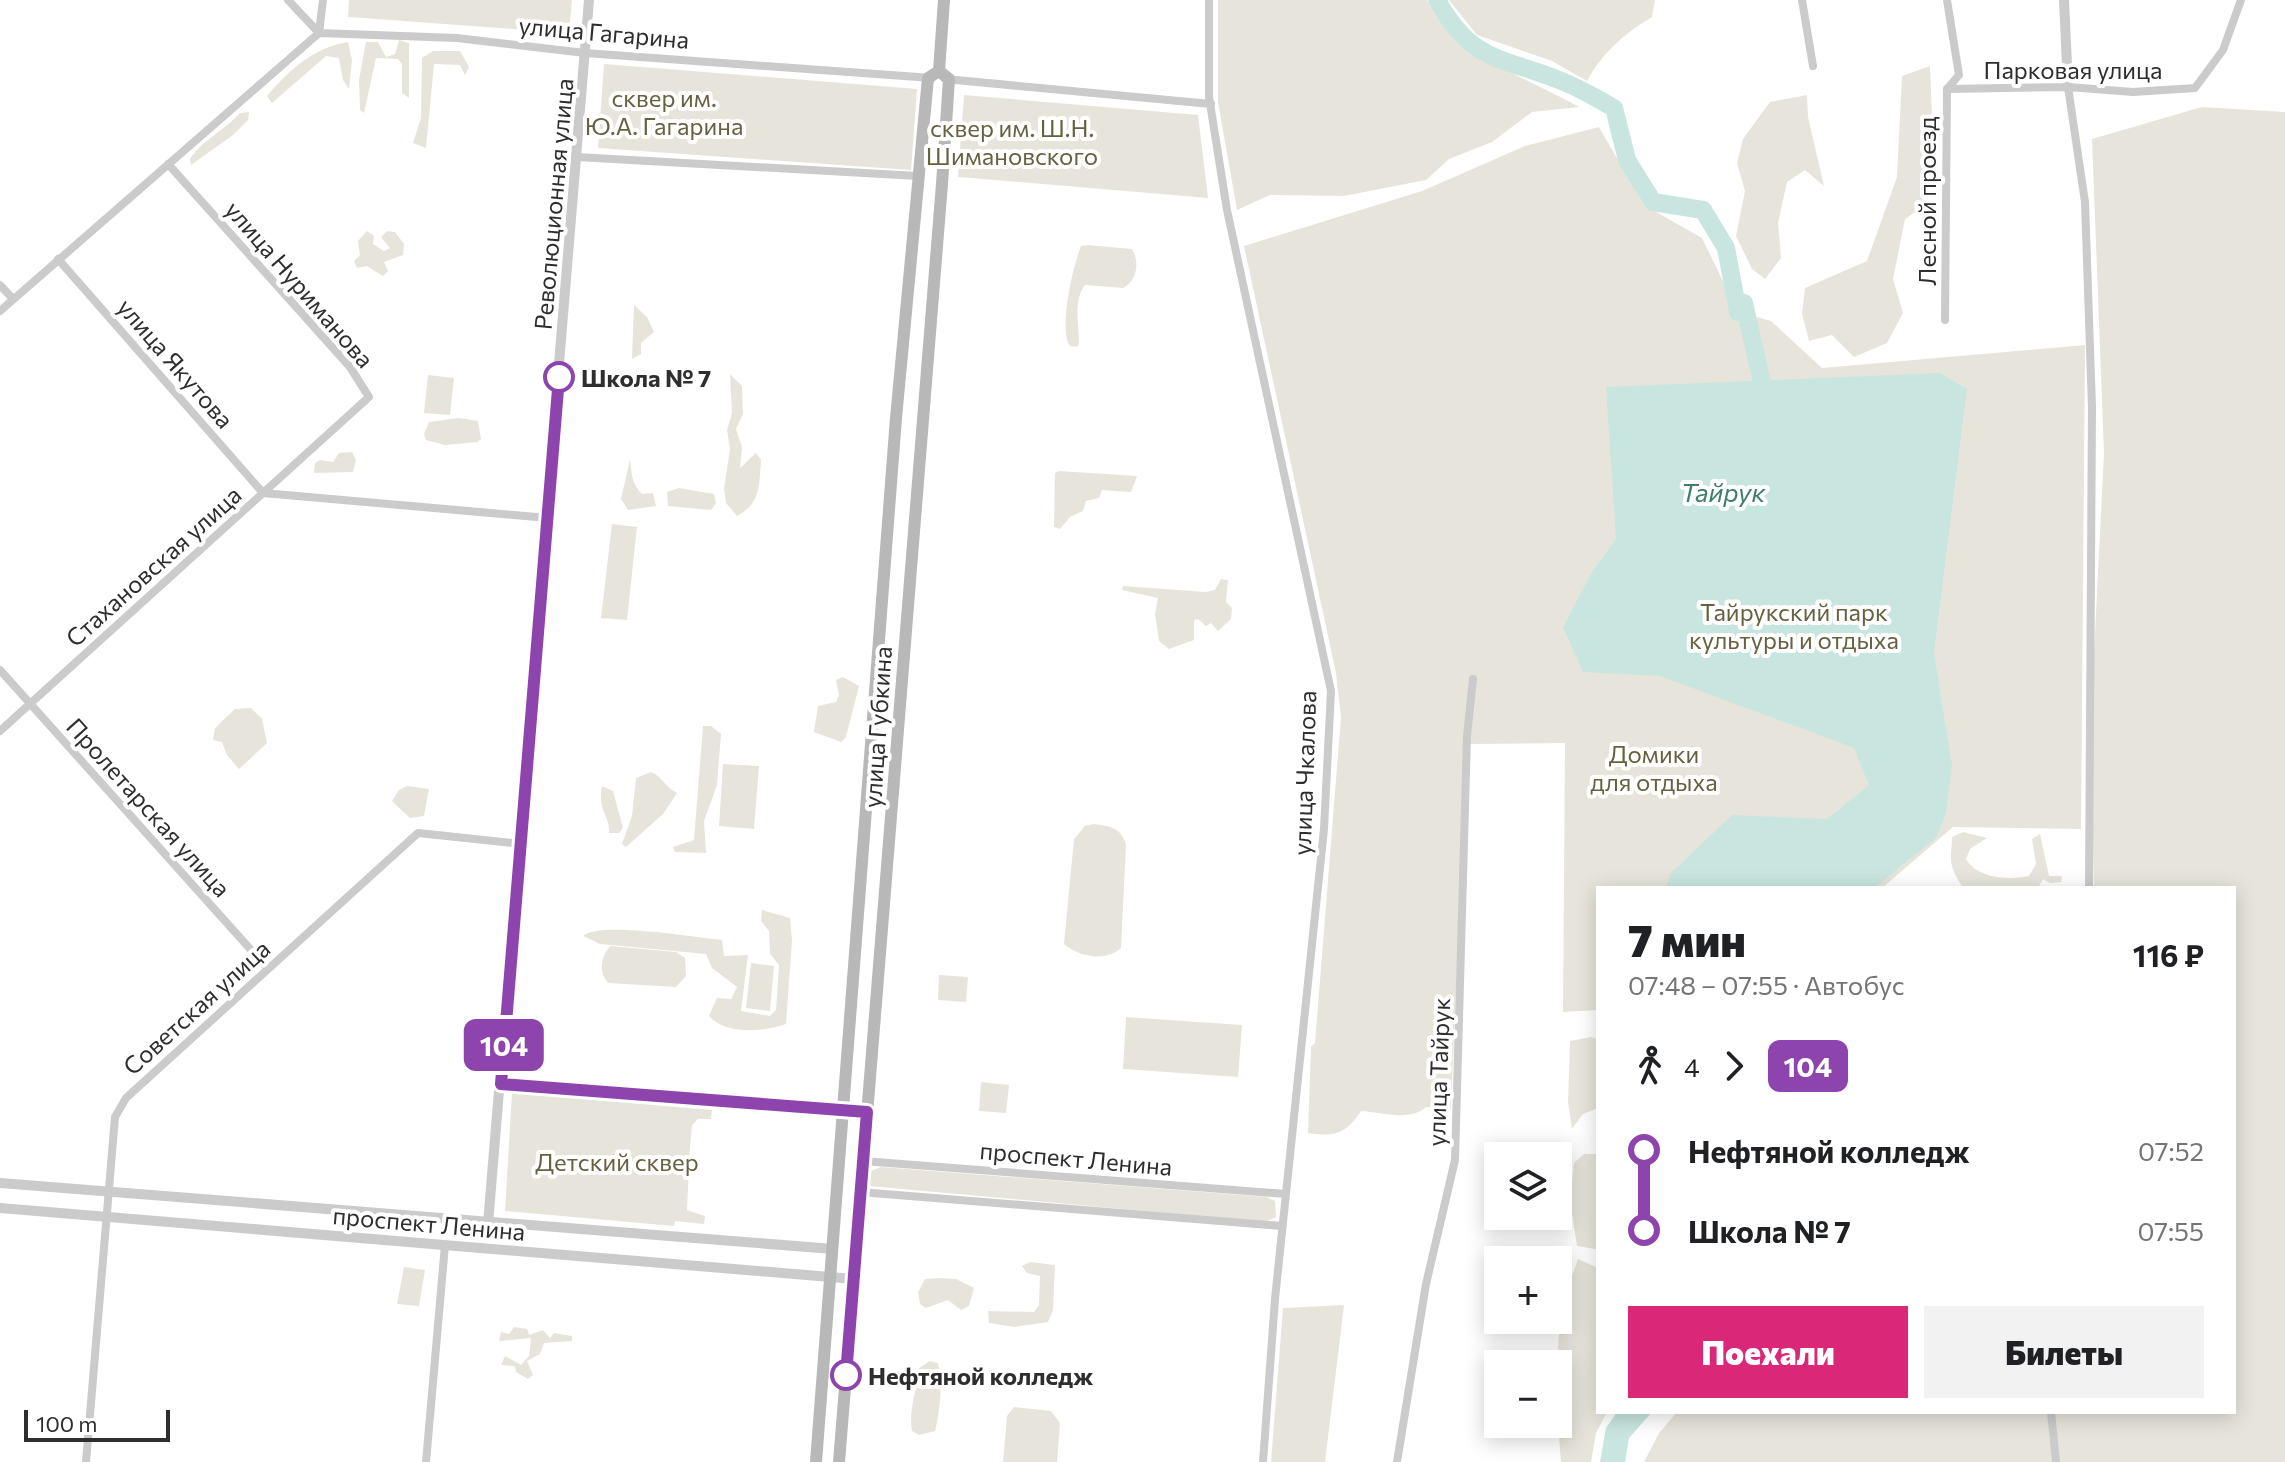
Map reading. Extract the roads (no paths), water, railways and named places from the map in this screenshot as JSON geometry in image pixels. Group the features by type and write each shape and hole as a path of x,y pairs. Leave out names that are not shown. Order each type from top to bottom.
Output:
{"main road":[{"name":"улица Губкина","path":"839,1462 867,1112 944,0"},
{"name":"улица Губкина","path":"816,1462 918,176 938,76"}],"street":[{"path":"288,0 319,33"},
{"path":"0,311 319,33 323,0"},
{"name":"Революционная улица","path":"488,1224 522,844 589,0"},
{"name":"улица Чкалова","path":"1209,0 1211,104 1229,221 1331,691 1324,829 1282,1226 1263,1462"},
{"path":"1802,0 1813,66"},
{"name":"Лесной проезд","path":"1945,320 1947,89 1959,75 1947,0"},
{"path":"2064,0 2068,87 2085,202 2092,407 2089,886"},
{"name":"Парковая улица","path":"1947,89 2068,87 2133,92 2195,88 2223,50 2241,0"},
{"name":"улица Гагарина","path":"319,33 457,38 585,53 938,76 1211,104"},
{"path":"577,157 918,176"},
{"name":"улица Нуриманова","path":"168,164 350,367 369,397 263,493"},
{"name":"улица Якутова","path":"58,259 263,493"},
{"path":"0,285 13,299"},
{"name":"Стахановская улица","path":"0,731 263,493 548,518"},
{"name":"Пролетарская улица","path":"0,670 268,969"},
{"name":"улица Тайрук","path":"1397,1462 1426,1284 1455,1160 1467,736 1473,679"},
{"name":"Советская улица","path":"86,1462 115,1117 126,1098 418,833 522,844"},
{"path":"501,1084 867,1112"},
{"name":"проспект Ленина","path":"863,1161 1286,1194"},
{"name":"проспект Ленина","path":"0,1183 833,1249"},
{"path":"860,1192 1282,1226"},
{"name":"проспект Ленина","path":"0,1208 854,1279"},
{"path":"426,1462 445,1245"},
{"path":"2051,1414 2056,1462"}],"water":[{"name":"Тайрук","path":"1940,373 1967,389 1934,653 1952,766 1946,814 1936,838 1876,886 1667,886 1671,873 1732,815 1827,819 1869,785 1854,748 1660,676 1583,672 1563,627 1592,572 1616,539 1606,387"},
{"path":"1616,1414 1650,1414 1629,1438 1625,1462 1600,1462 1606,1428"}],"waterway":[{"name":"Тайрук","path":"1437,0 1450,21 1477,48 1570,85 1614,108 1627,160 1653,202 1703,210 1726,248 1738,312 1744,303 1767,405"}],"place":[{"name":"Школа № 7","path":"559,377"},
{"name":"Нефтяной колледж","path":"846,1375"}],"park label":[{"name":"сквер им. Ю.А. Гагарина","path":"664,111"},
{"name":"сквер им. Ш.Н. Шимановского","path":"1012,141"},
{"name":"Тайрукский парк культуры и отдыха","path":"1794,625"},
{"name":"Домики для отдыха","path":"1654,767"},
{"name":"Детский сквер","path":"617,1161"}]}
